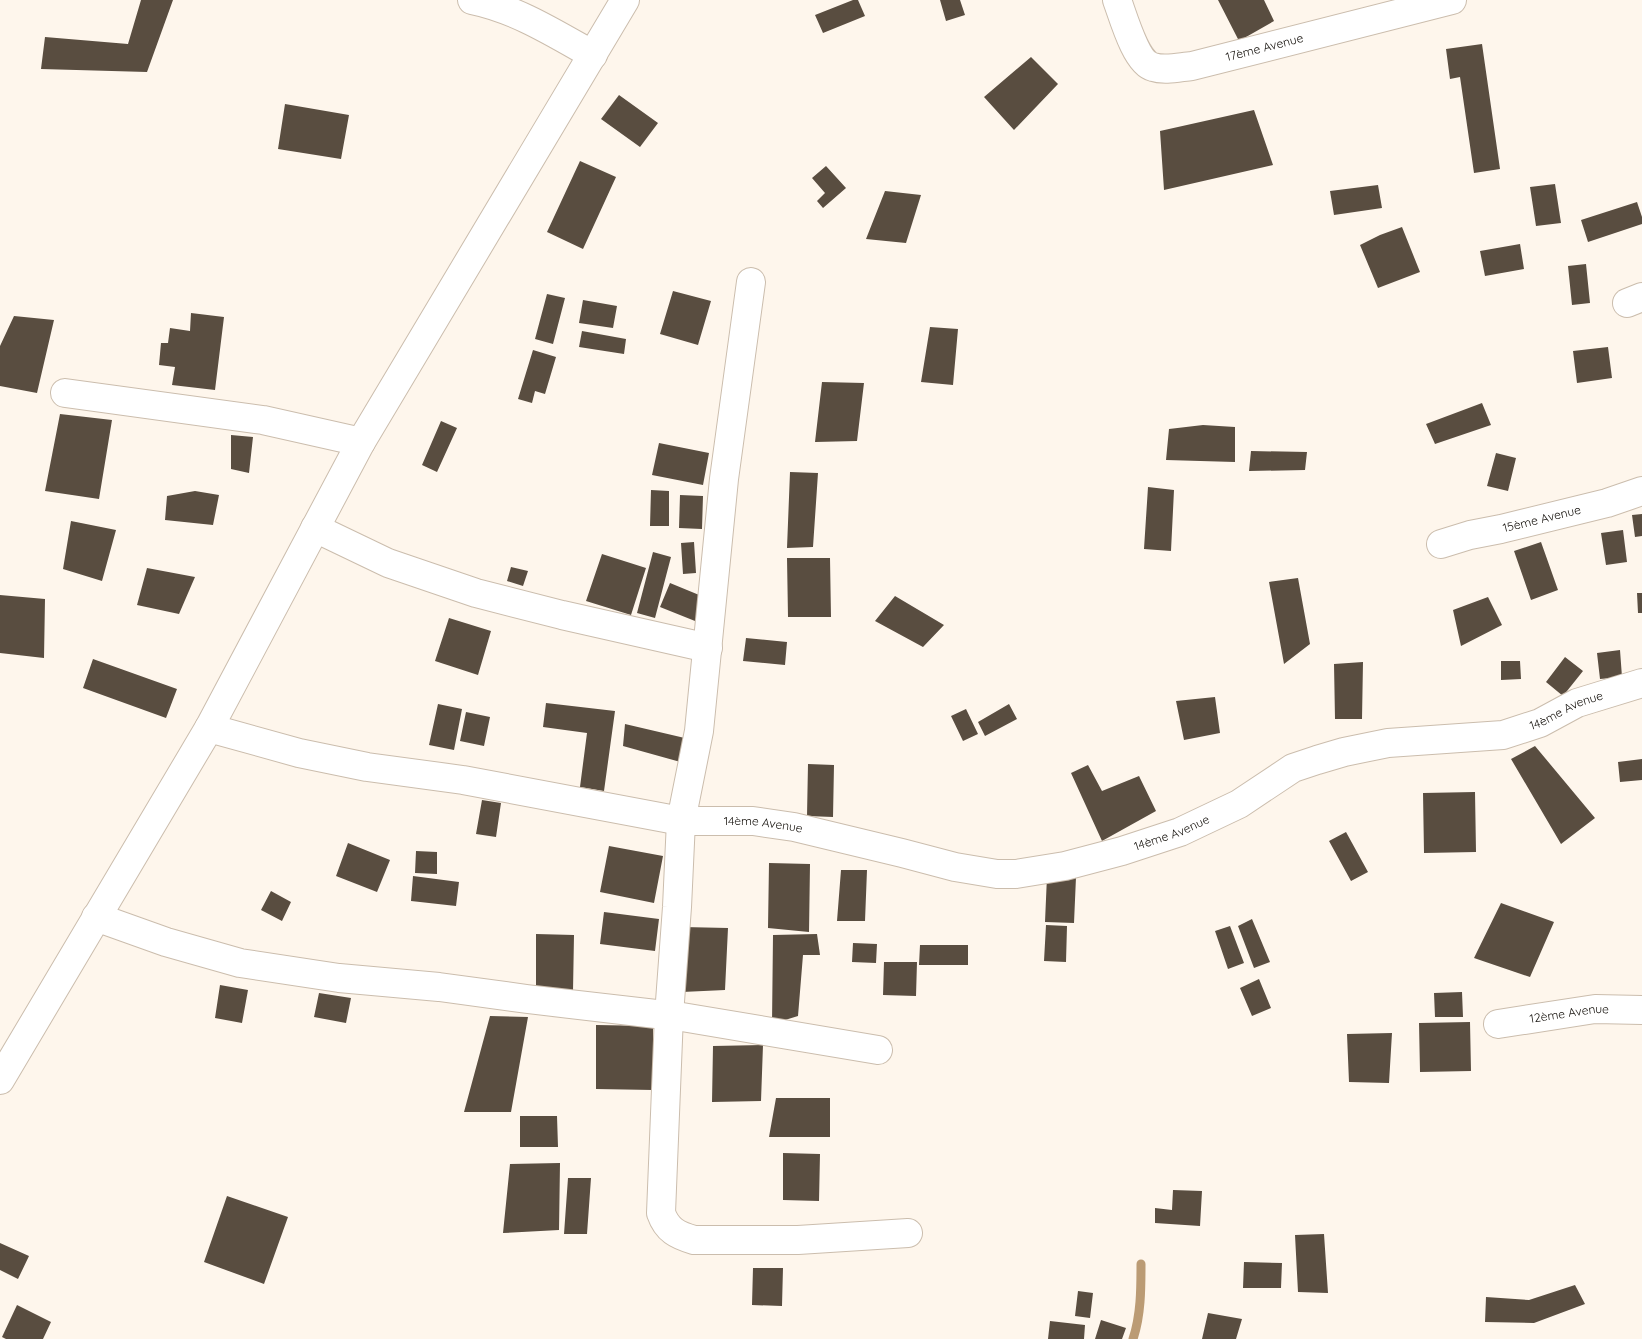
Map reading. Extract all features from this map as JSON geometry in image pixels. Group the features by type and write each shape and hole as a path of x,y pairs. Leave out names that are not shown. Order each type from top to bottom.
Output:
{"street":[{"path":"472,0 488,3 532,20 593,54"},
{"path":"0,1080 209,728 361,442 625,0"},
{"name":"17ème Avenue","path":"1117,0 1132,40 1144,62 1152,67 1170,68 1192,66 1452,0"},
{"path":"751,282 724,479 699,731 681,821 669,1015 661,1213 664,1222 671,1230 679,1236 694,1240 798,1240 908,1233"},
{"path":"65,392 263,420 361,442"},
{"name":"15ème Avenue","path":"1441,544 1470,534 1501,529 1607,502 1642,491"},
{"path":"315,528 388,563 476,593 562,615 708,648"},
{"name":"14ème Avenue","path":"209,728 299,753 367,767 463,780 681,821 753,821 794,827 902,852 954,867 997,874 1016,874 1065,866 1122,851 1180,832 1240,804 1293,768 1317,760 1388,743 1503,735 1540,723 1577,703 1642,682"},
{"path":"96,917 166,942 240,963 340,978 439,987 669,1015 878,1050"},
{"name":"12ème Avenue","path":"1498,1024 1595,1009 1642,1010"}],"building":[{"path":"141,0 173,0 147,72 41,69 45,37 128,44"},
{"path":"853,0 858,0 865,16 823,33 815,15"},
{"path":"940,0 960,0 965,15 946,21"},
{"path":"1218,0 1264,0 1274,21 1239,41"},
{"path":"1482,44 1500,169 1474,173 1460,77 1450,79 1446,49"},
{"path":"1031,57 1058,84 1014,130 984,97"},
{"path":"619,95 658,123 640,147 601,119"},
{"path":"285,104 349,115 341,159 278,149"},
{"path":"1254,110 1273,165 1164,190 1160,131"},
{"path":"580,161 616,177 583,249 547,232"},
{"path":"826,166 846,188 823,208 817,201 825,193 812,178"},
{"path":"1555,184 1561,223 1536,226 1530,187"},
{"path":"1378,185 1382,208 1334,215 1330,191"},
{"path":"885,191 921,195 906,243 866,239"},
{"path":"1637,202 1642,217 1642,224 1588,242 1581,220"},
{"path":"1402,227 1420,272 1378,288 1360,245"},
{"path":"1520,244 1524,269 1485,276 1480,251"},
{"path":"1586,264 1590,303 1572,305 1568,266"},
{"path":"673,291 711,301 698,345 660,334"},
{"path":"547,294 565,298 553,344 535,339"},
{"path":"583,300 617,306 613,328 579,323"},
{"path":"191,313 224,317 215,390 172,385 175,367 159,365 161,343 168,343 170,328 190,331"},
{"path":"14,316 54,320 37,393 0,386 0,346"},
{"path":"930,327 958,329 953,385 921,382"},
{"path":"582,331 626,339 624,354 579,347"},
{"path":"1608,347 1612,378 1577,383 1573,351"},
{"path":"533,350 556,357 545,394 535,391 532,403 518,399"},
{"path":"822,382 864,383 857,441 815,442"},
{"path":"1482,403 1491,425 1435,444 1426,424"},
{"path":"60,414 112,420 99,499 45,491"},
{"path":"441,421 457,428 437,472 422,465"},
{"path":"1203,425 1235,427 1235,462 1166,460 1169,429"},
{"path":"231,435 253,437 249,473 231,469"},
{"path":"659,443 709,453 703,485 652,475"},
{"path":"1251,451 1307,452 1305,470 1249,471"},
{"path":"1496,453 1516,458 1508,491 1487,486"},
{"path":"790,472 818,473 813,547 787,548"},
{"path":"1148,487 1174,490 1171,551 1144,549"},
{"path":"651,490 669,491 669,526 650,526"},
{"path":"195,491 219,495 213,525 165,520 167,496"},
{"path":"680,495 703,496 702,529 679,528"},
{"path":"1642,514 1642,536 1635,537 1632,515"},
{"path":"71,521 116,530 102,581 63,569"},
{"path":"1623,530 1627,562 1606,565 1601,533"},
{"path":"694,542 696,573 683,574 681,543"},
{"path":"1541,542 1558,590 1531,600 1514,551"},
{"path":"653,552 671,557 655,618 637,613"},
{"path":"602,554 646,568 631,615 586,601"},
{"path":"787,558 830,558 831,617 788,617"},
{"path":"511,567 528,571 523,586 507,581"},
{"path":"147,568 195,577 179,614 137,605"},
{"path":"1298,578 1310,644 1284,664 1269,582"},
{"path":"670,583 704,597 695,621 660,607"},
{"path":"1637,593 1642,593 1642,613 1638,613"},
{"path":"0,595 45,599 44,658 0,653"},
{"path":"895,596 944,625 923,647 875,621"},
{"path":"1488,597 1502,625 1461,646 1453,610"},
{"path":"449,618 491,631 478,675 435,661"},
{"path":"746,638 787,642 785,665 743,661"},
{"path":"1620,650 1622,677 1600,679 1597,653"},
{"path":"1565,657 1583,671 1563,696 1546,682"},
{"path":"93,659 177,689 166,718 83,688"},
{"path":"1501,661 1520,661 1521,679 1501,680"},
{"path":"1363,662 1362,719 1335,719 1334,664"},
{"path":"1215,697 1220,733 1184,740 1176,701"},
{"path":"546,703 615,711 604,791 580,787 587,733 543,727"},
{"path":"438,704 462,709 454,750 429,745"},
{"path":"1009,704 1017,719 985,736 978,722"},
{"path":"966,709 978,734 963,741 951,716"},
{"path":"466,712 490,717 484,746 460,741"},
{"path":"625,724 689,739 684,763 623,746"},
{"path":"1535,746 1595,818 1561,844 1511,759"},
{"path":"1642,759 1642,780 1620,782 1618,762"},
{"path":"808,764 834,765 833,817 807,816"},
{"path":"1088,765 1102,791 1139,776 1156,811 1102,841 1071,773"},
{"path":"1475,792 1476,852 1424,853 1423,793"},
{"path":"482,800 501,803 496,837 476,834"},
{"path":"1346,832 1368,872 1351,881 1329,841"},
{"path":"348,843 390,860 377,892 336,876"},
{"path":"609,846 663,856 654,903 600,892"},
{"path":"416,851 437,852 437,874 415,873"},
{"path":"769,863 810,864 809,932 768,928"},
{"path":"841,870 867,870 865,921 837,921"},
{"path":"413,876 459,882 456,906 411,901"},
{"path":"1047,876 1076,877 1074,923 1045,922"},
{"path":"271,891 291,902 282,921 261,910"},
{"path":"1501,903 1554,922 1530,977 1474,958"},
{"path":"604,912 659,919 655,951 600,944"},
{"path":"1252,919 1270,962 1254,968 1238,926"},
{"path":"1046,925 1067,926 1066,962 1044,961"},
{"path":"1230,926 1244,963 1228,969 1215,931"},
{"path":"683,927 728,928 725,990 682,992"},
{"path":"536,934 574,935 573,991 536,990"},
{"path":"817,934 820,955 803,955 798,1016 772,1024 773,935"},
{"path":"853,943 877,944 876,963 852,962"},
{"path":"920,945 968,945 968,965 919,965"},
{"path":"884,962 917,962 916,996 883,995"},
{"path":"1259,979 1271,1008 1252,1016 1240,988"},
{"path":"220,985 248,990 242,1023 215,1018"},
{"path":"1462,992 1463,1017 1435,1017 1434,993"},
{"path":"319,993 351,998 346,1023 314,1017"},
{"path":"490,1016 528,1017 511,1112 464,1112"},
{"path":"1470,1022 1471,1071 1420,1072 1419,1023"},
{"path":"596,1025 653,1026 653,1090 596,1089"},
{"path":"1392,1033 1389,1083 1349,1082 1347,1034"},
{"path":"763,1045 761,1101 712,1102 713,1046"},
{"path":"776,1098 830,1098 830,1137 769,1137"},
{"path":"520,1116 557,1116 558,1147 520,1147"},
{"path":"783,1153 820,1154 819,1201 783,1200"},
{"path":"560,1163 559,1230 503,1233 510,1164"},
{"path":"568,1178 591,1178 587,1234 564,1234"},
{"path":"1173,1190 1202,1191 1200,1226 1155,1223 1155,1208 1172,1210"},
{"path":"227,1196 288,1217 264,1284 204,1262"},
{"path":"1324,1234 1328,1293 1298,1292 1295,1235"},
{"path":"0,1243 29,1256 18,1279 0,1270"},
{"path":"1244,1262 1282,1263 1281,1288 1243,1288"},
{"path":"753,1268 783,1268 782,1306 752,1305"},
{"path":"1575,1285 1585,1304 1534,1323 1485,1322 1486,1297 1529,1300"},
{"path":"1078,1291 1093,1293 1090,1318 1075,1316"},
{"path":"17,1305 51,1322 43,1339 6,1339 2,1337"},
{"path":"1208,1313 1242,1319 1236,1339 1202,1339"},
{"path":"1101,1320 1126,1328 1122,1339 1095,1339"},
{"path":"1050,1321 1085,1325 1084,1339 1048,1339"}],"waterway":[{"path":"1133,1339 1139,1311 1141,1264"}]}
